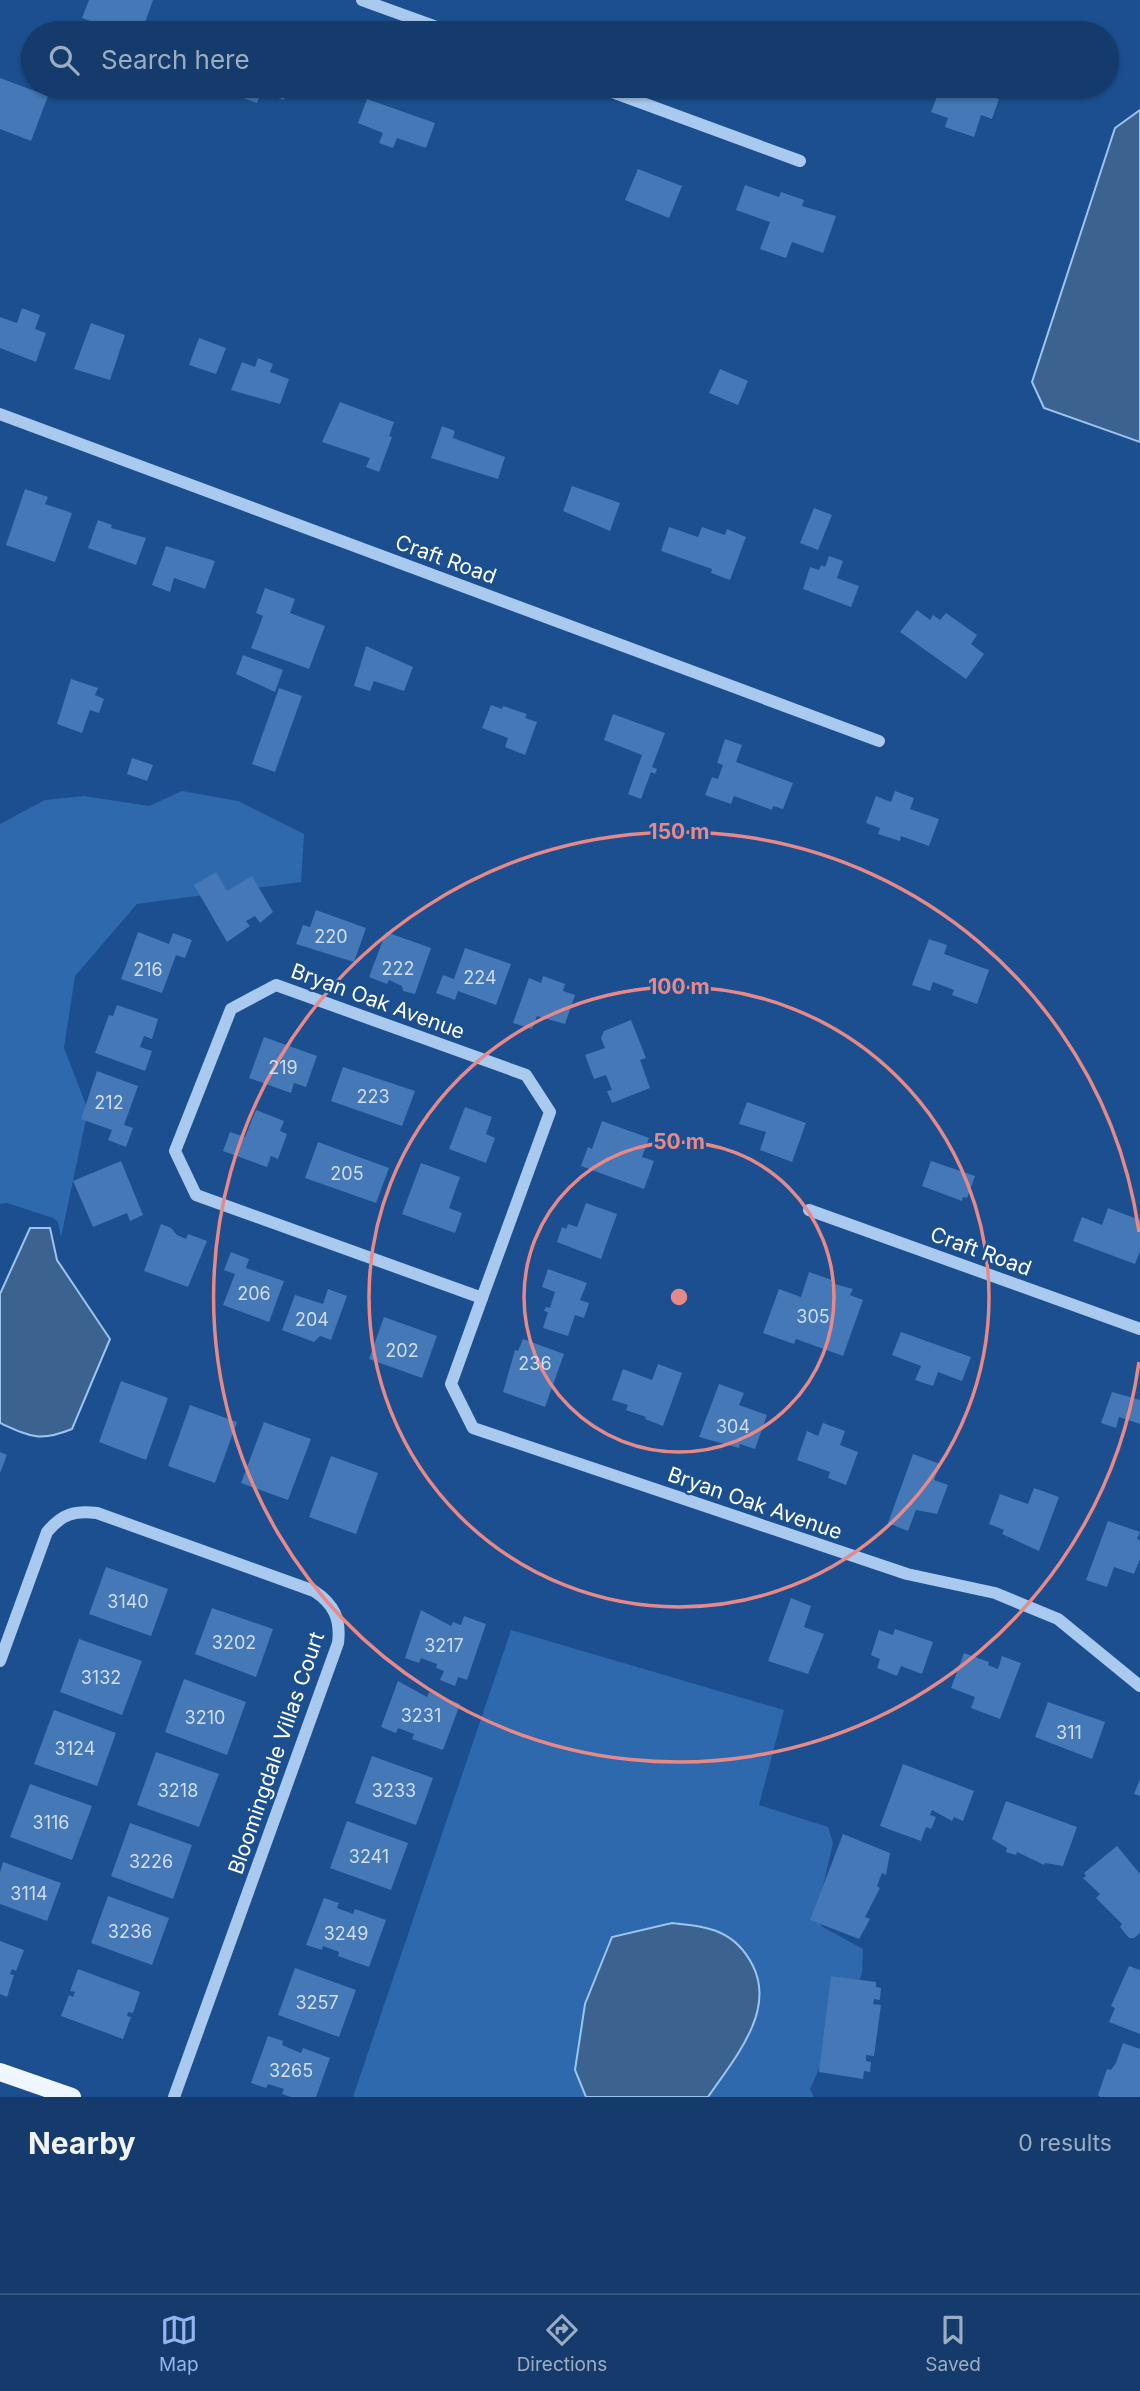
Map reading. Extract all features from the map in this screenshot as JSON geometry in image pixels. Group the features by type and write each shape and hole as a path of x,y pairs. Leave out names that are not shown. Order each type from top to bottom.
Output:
{"main road":[{"path":"0,2072 72,2097"}],"street":[{"path":"362,0 420,21"},
{"path":"629,98 800,161"},
{"name":"Craft Road","path":"0,414 879,741"},
{"name":"Bryan Oak Avenue","path":"482,1298 196,1195 175,1151 231,1009 276,985 527,1075 550,1112 451,1384 473,1428 907,1574 995,1593 1058,1619 1140,1686"},
{"name":"Craft Road","path":"809,1210 1140,1329"},
{"name":"Bloomingdale Villas Court","path":"0,1661 47,1532 56,1521 82,1511 97,1513 314,1591 327,1600 335,1612 340,1627 338,1643 174,2097"}],"shaded area":[{"path":"1140,110 1140,442 1044,408 1032,382 1115,128"},
{"path":"182,791 238,801 304,834 301,882 137,904 75,976 64,1048 88,1110 61,1237 58,1222 53,1218 7,1203 0,1204 0,824 45,800 84,796 149,806"},
{"path":"30,1228 50,1228 57,1260 110,1339 72,1429 43,1437 0,1423 0,1294"},
{"path":"511,1630 784,1710 759,1805 828,1827 833,1843 819,1903 821,1926 863,1949 862,1974 810,2089 814,2097 708,2097 746,2040 575,2070 586,2097 353,2097"},
{"path":"672,1923 720,1932 746,1954 759,1983 759,2001 748,2035 708,2097 586,2097 575,2070 585,2004 612,1937"}],"building":[{"path":"89,0 153,0 146,21 90,21 82,18"},
{"path":"0,78 21,86 21,98 47,98 31,141 0,129"},
{"path":"243,98 259,98 257,103"},
{"path":"936,98 999,99 992,119 981,115 974,137 945,127 948,118 931,112"},
{"path":"367,99 435,123 426,148 397,138 393,148 379,143 383,133 358,123"},
{"path":"638,169 682,186 669,218 625,200"},
{"path":"745,185 779,197 781,192 804,200 802,206 836,216 823,253 792,242 786,258 760,249 770,222 736,210"},
{"path":"22,308 40,315 35,329 46,333 36,362 0,348 0,317 17,323"},
{"path":"91,323 125,335 110,380 74,369"},
{"path":"199,338 226,348 216,374 189,365"},
{"path":"258,358 273,364 270,372 289,379 280,404 231,390 242,362 255,367"},
{"path":"720,369 748,381 738,405 709,393"},
{"path":"340,402 394,422 389,436 392,437 379,472 366,467 370,458 322,442"},
{"path":"442,426 455,431 453,438 505,457 498,479 431,458"},
{"path":"572,486 620,503 610,531 563,511"},
{"path":"25,489 48,497 45,504 72,513 55,562 6,545"},
{"path":"814,508 832,515 818,550 800,543"},
{"path":"98,520 112,525 111,528 146,538 136,565 88,548"},
{"path":"669,527 698,537 702,527 725,535 727,529 746,537 730,580 711,573 712,569 661,551"},
{"path":"166,546 215,561 205,589 174,578 170,592 152,585"},
{"path":"829,556 843,561 837,578 859,586 851,607 803,589 810,567 819,570 821,565 825,567"},
{"path":"265,588 295,599 290,613 325,626 309,669 251,648 263,616 256,613"},
{"path":"917,610 930,620 933,615 940,620 946,613 977,635 971,644 984,654 966,679 900,632"},
{"path":"366,646 413,667 404,691 374,681 370,691 354,686"},
{"path":"243,655 283,670 275,692 236,674"},
{"path":"71,679 98,688 95,695 104,699 99,713 90,710 82,733 57,724"},
{"path":"279,688 302,696 275,772 252,764"},
{"path":"491,705 527,714 525,718 537,722 525,755 505,747 508,738 482,728"},
{"path":"613,714 665,733 652,767 657,769 655,774 651,772 641,799 628,794 642,755 604,740"},
{"path":"725,739 742,745 736,762 793,783 783,809 773,806 772,810 734,796 731,804 705,795 712,777 718,779 723,765 717,763"},
{"path":"132,758 153,765 147,781 127,774"},
{"path":"895,791 914,798 910,809 939,819 929,846 901,836 900,841 878,834 880,828 866,823 876,796 891,802"},
{"path":"216,872 227,891 252,876 273,912 260,923 255,916 246,921 250,926 227,942 194,885"},
{"path":"316,910 366,928 354,962 296,944 303,925 310,927"},
{"path":"138,932 169,944 173,933 192,940 185,958 176,955 162,993 121,979"},
{"path":"386,932 431,948 415,994 403,991 402,986 389,980 387,984 369,977"},
{"path":"929,939 947,945 944,954 989,970 977,1004 952,995 954,990 933,982 930,991 912,985"},
{"path":"465,948 511,964 496,1005 458,991 455,1000 436,993 443,975 454,979"},
{"path":"543,976 565,984 563,991 575,995 565,1024 537,1016 532,1029 513,1023 529,978 541,983"},
{"path":"117,1005 158,1019 152,1039 144,1036 140,1047 152,1051 145,1071 95,1053 109,1015 113,1016"},
{"path":"631,1020 646,1058 640,1060 650,1088 612,1103 607,1091 612,1090 606,1075 594,1079 585,1055 605,1048 601,1038 604,1031"},
{"path":"264,1037 317,1056 306,1087 294,1083 291,1093 249,1078"},
{"path":"343,1067 415,1091 402,1126 331,1101"},
{"path":"97,1071 138,1086 124,1125 133,1128 126,1147 108,1140 112,1130 81,1119"},
{"path":"747,1102 806,1123 792,1162 760,1150 766,1132 739,1124"},
{"path":"465,1107 492,1117 486,1134 495,1138 486,1163 449,1149"},
{"path":"256,1110 284,1121 280,1131 287,1134 278,1159 271,1156 267,1167 223,1151 230,1132 245,1137"},
{"path":"602,1121 649,1138 642,1157 654,1161 644,1189 581,1166 588,1147 592,1149"},
{"path":"318,1142 389,1168 376,1203 305,1178"},
{"path":"121,1161 143,1215 130,1221 127,1213 93,1227 73,1181"},
{"path":"931,1161 975,1176 967,1198 963,1197 962,1201 922,1186"},
{"path":"421,1163 460,1177 449,1208 462,1213 455,1233 402,1214"},
{"path":"586,1203 617,1214 601,1259 557,1242 562,1227 566,1229 568,1224 577,1227"},
{"path":"1108,1208 1140,1220 1140,1251 1135,1264 1073,1241 1082,1217 1102,1225"},
{"path":"161,1224 186,1239 188,1234 207,1241 188,1287 144,1271"},
{"path":"231,1252 249,1259 246,1268 284,1281 269,1322 223,1305 235,1274 224,1270"},
{"path":"548,1269 587,1283 580,1300 589,1303 584,1318 575,1315 568,1336 543,1328 548,1312 544,1311 546,1307 550,1308 555,1292 542,1287"},
{"path":"809,1272 832,1280 831,1283 853,1289 850,1295 863,1300 843,1356 796,1339 794,1344 763,1333 779,1289 801,1297"},
{"path":"328,1289 347,1296 331,1340 320,1336 314,1342 282,1330 295,1295 323,1304"},
{"path":"384,1317 437,1336 422,1378 369,1359"},
{"path":"901,1332 971,1357 962,1381 938,1372 933,1386 915,1380 921,1366 892,1355"},
{"path":"523,1339 564,1354 545,1407 503,1392 515,1350 518,1351"},
{"path":"658,1364 682,1373 663,1426 626,1410 628,1405 612,1400 623,1369 652,1380"},
{"path":"121,1381 168,1398 146,1460 99,1442"},
{"path":"719,1384 744,1393 739,1405 767,1415 755,1449 740,1444 739,1448 699,1437"},
{"path":"1112,1392 1140,1400 1140,1424 1119,1417 1116,1428 1101,1423"},
{"path":"190,1405 237,1422 215,1483 168,1466"},
{"path":"264,1422 311,1439 288,1500 241,1483"},
{"path":"823,1423 845,1431 840,1445 858,1452 846,1485 828,1478 830,1472 797,1460 807,1431 818,1436"},
{"path":"0,1452 7,1455 0,1473"},
{"path":"913,1454 940,1464 934,1480 948,1485 937,1514 916,1510 908,1531 888,1523"},
{"path":"331,1456 378,1473 356,1534 309,1517"},
{"path":"1034,1488 1059,1497 1039,1551 1002,1534 1004,1530 989,1524 1000,1494 1028,1504"},
{"path":"1108,1521 1140,1532 1137,1539 1140,1540 1140,1559 1134,1574 1114,1567 1107,1587 1086,1580"},
{"path":"106,1567 168,1589 151,1636 89,1614"},
{"path":"791,1598 811,1606 804,1627 824,1634 808,1674 768,1661"},
{"path":"212,1608 273,1629 256,1677 195,1654"},
{"path":"421,1610 451,1626 453,1622 461,1625 464,1616 486,1624 467,1680 458,1677 455,1686 440,1680 444,1671 436,1668 437,1664 421,1658 419,1663 405,1658"},
{"path":"895,1629 933,1642 922,1674 901,1666 897,1676 877,1668 880,1659 871,1655 879,1630 893,1635"},
{"path":"79,1639 142,1661 122,1715 60,1692"},
{"path":"964,1653 989,1662 988,1665 998,1669 1002,1656 1021,1663 1000,1719 971,1708 975,1697 951,1688"},
{"path":"184,1679 246,1702 227,1755 165,1732"},
{"path":"398,1681 427,1697 429,1692 460,1704 443,1750 412,1739 414,1734 398,1728 396,1733 381,1727"},
{"path":"1048,1702 1105,1722 1092,1759 1035,1737"},
{"path":"54,1710 116,1733 97,1786 34,1764"},
{"path":"156,1752 219,1774 199,1827 137,1805"},
{"path":"372,1756 433,1778 416,1825 355,1803"},
{"path":"903,1764 974,1791 963,1821 954,1817 952,1821 932,1810 930,1815 936,1817 931,1829 926,1827 921,1841 880,1826"},
{"path":"1140,1779 1140,1796 1134,1794"},
{"path":"30,1784 92,1806 72,1860 10,1837"},
{"path":"1006,1801 1077,1827 1063,1866 1044,1865 1017,1852 1016,1855 1006,1852 1007,1848 992,1839"},
{"path":"347,1821 408,1843 391,1890 330,1868"},
{"path":"130,1823 192,1845 173,1899 111,1876"},
{"path":"843,1834 890,1853 886,1875 882,1873 877,1886 880,1888 865,1917 870,1919 859,1939 810,1920"},
{"path":"1117,1846 1140,1874 1140,1933 1134,1938 1129,1938 1120,1927 1122,1924 1096,1898 1100,1894 1083,1878 1086,1876 1084,1873"},
{"path":"3,1862 61,1883 47,1921 0,1904 0,1872"},
{"path":"108,1896 169,1918 152,1965 91,1943"},
{"path":"324,1898 339,1903 337,1908 353,1914 355,1909 386,1920 369,1967 338,1956 339,1952 323,1946 322,1950 306,1945"},
{"path":"0,1941 24,1950 16,1971 12,1969 10,1974 14,1975 7,1997 0,1994"},
{"path":"1129,1966 1140,1970 1140,2034 1109,2022 1115,2008 1111,2006"},
{"path":"295,1968 356,1990 339,2037 278,2015"},
{"path":"78,1969 140,1992 133,2013 128,2012 127,2016 131,2017 123,2039 61,2016 69,1995 73,1997 75,1992 70,1991"},
{"path":"831,1976 876,1982 876,1987 881,1988 880,2000 874,1999 873,2004 881,2005 874,2056 866,2055 866,2061 871,2062 870,2072 864,2071 863,2079 819,2072"},
{"path":"268,2036 283,2041 282,2045 301,2053 303,2048 330,2058 316,2097 291,2097 282,2094 284,2089 268,2084 266,2088 251,2083"},
{"path":"1123,2043 1140,2049 1140,2097 1100,2097 1098,2095 1107,2069 1111,2070 1116,2063"}]}
